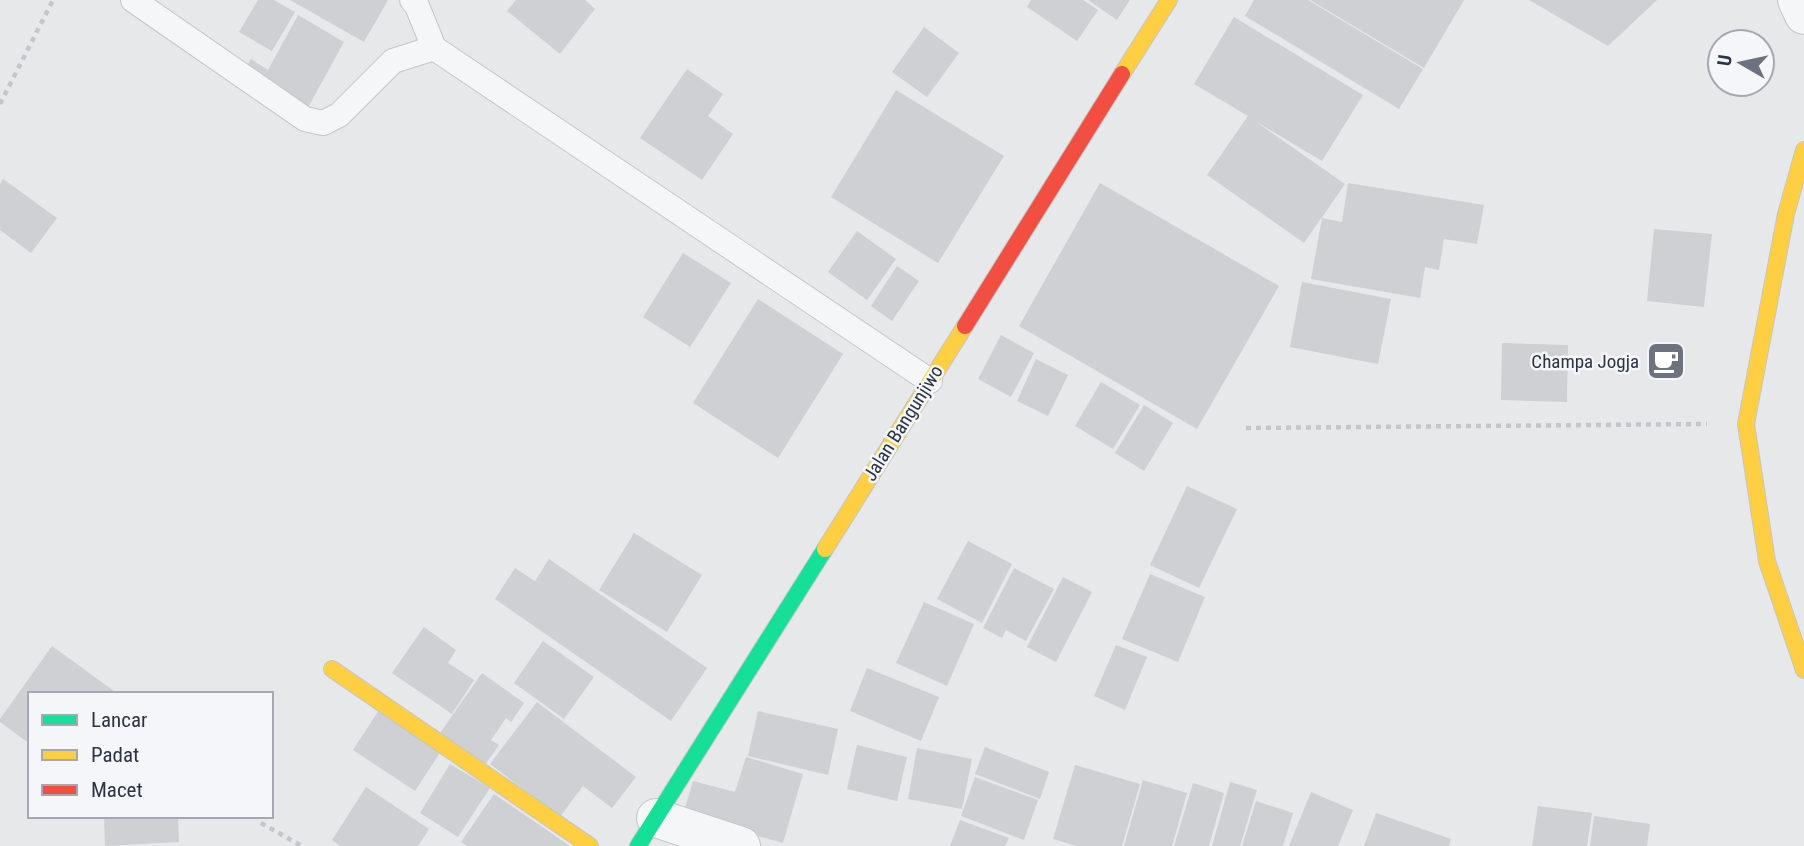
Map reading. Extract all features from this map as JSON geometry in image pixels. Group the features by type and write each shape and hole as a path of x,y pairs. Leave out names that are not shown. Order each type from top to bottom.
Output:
{"main road":[{"name":"Jalan Bangunjiwo","path":"647,832 1169,0"},
{"path":"1804,150 1786,214 1746,424 1767,561 1804,670"},
{"path":"332,669 590,846"}],"street":[{"path":"1797,0 1804,15"},
{"path":"647,832 741,846"}],"lane":[{"path":"133,0 304,119 323,122 339,115 393,61 434,48"},
{"path":"412,0 434,48 930,381"}],"path":[{"path":"0,104 53,0"},
{"path":"1246,428 1746,424"},
{"path":"261,823 302,846"}],"building":[{"path":"258,0 274,0 295,12 272,51 239,32"},
{"path":"290,0 388,0 364,42"},
{"path":"516,0 585,0 595,9 560,54 507,11"},
{"path":"1031,0 1083,0 1098,10 1077,41 1027,7"},
{"path":"1088,0 1130,0 1117,20"},
{"path":"1254,0 1308,0 1423,69 1399,109 1245,16"},
{"path":"1310,0 1464,0 1424,68"},
{"path":"1529,0 1657,0 1608,46"},
{"path":"298,15 344,42 306,111 242,74 251,59 268,70"},
{"path":"1234,17 1363,95 1322,161 1255,121 1345,184 1304,243 1207,175 1248,116 1194,84"},
{"path":"924,27 959,53 927,97 892,72"},
{"path":"687,69 723,94 708,116 733,134 702,180 640,138"},
{"path":"896,90 1004,156 938,263 831,197"},
{"path":"3,179 57,218 31,253 0,230 0,184"},
{"path":"1100,183 1279,286 1197,429 1019,326"},
{"path":"1348,183 1484,205 1477,244 1444,239 1439,270 1425,267 1420,298 1311,279 1322,218 1342,222"},
{"path":"1654,229 1712,234 1704,307 1647,301"},
{"path":"857,231 896,259 867,300 828,272"},
{"path":"683,253 731,283 690,347 643,317"},
{"path":"897,266 919,281 892,321 871,306"},
{"path":"1302,282 1391,299 1378,364 1290,347"},
{"path":"758,299 843,354 778,458 693,403"},
{"path":"1001,335 1034,353 1011,397 978,379"},
{"path":"1502,343 1568,345 1567,402 1501,400"},
{"path":"1036,359 1068,375 1048,416 1017,401"},
{"path":"1101,382 1140,405 1113,449 1075,426"},
{"path":"1144,405 1173,423 1144,471 1115,453"},
{"path":"1187,486 1237,509 1199,588 1150,565"},
{"path":"634,533 702,575 667,632 599,590"},
{"path":"968,541 1012,564 982,623 937,599"},
{"path":"549,559 707,668 671,721 495,599 515,568 535,581"},
{"path":"1014,568 1054,589 1026,641 1006,630 1002,638 983,628"},
{"path":"1150,574 1205,597 1178,662 1122,639"},
{"path":"1063,577 1092,592 1056,662 1027,647"},
{"path":"924,602 974,624 947,686 896,663"},
{"path":"424,627 456,650 448,663 474,680 452,714 392,673"},
{"path":"543,641 594,677 564,719 514,683"},
{"path":"1116,645 1147,657 1125,710 1094,696"},
{"path":"52,646 115,692 28,692 28,743 0,722"},
{"path":"867,668 939,697 921,741 850,711"},
{"path":"482,673 524,703 511,722 506,718 491,740 499,745 485,765 440,733"},
{"path":"537,702 636,777 612,808 583,786 560,817 490,764"},
{"path":"379,710 441,751 415,791 353,750"},
{"path":"758,711 838,729 828,775 748,756"},
{"path":"857,745 907,757 897,801 847,789"},
{"path":"985,747 1049,772 1040,799 975,774"},
{"path":"917,748 972,759 962,809 908,799"},
{"path":"746,757 803,774 783,843 683,815 693,781 735,792"},
{"path":"450,764 490,788 458,837 420,813"},
{"path":"1075,765 1140,784 1122,846 1076,846 1053,839"},
{"path":"975,777 1038,800 1024,840 961,816"},
{"path":"1143,780 1187,793 1172,846 1124,846"},
{"path":"1230,782 1257,790 1240,846 1212,846"},
{"path":"1193,783 1224,793 1209,846 1174,846"},
{"path":"366,787 429,829 418,846 340,846 332,840"},
{"path":"1311,792 1353,810 1338,846 1289,846"},
{"path":"494,794 570,846 467,846 461,842"},
{"path":"1256,801 1293,813 1283,846 1242,846"},
{"path":"1538,806 1592,813 1587,846 1532,846"},
{"path":"1376,813 1451,839 1449,846 1364,846"},
{"path":"1594,816 1650,824 1647,846 1590,846"},
{"path":"104,818 178,818 179,842 105,846"},
{"path":"960,820 1009,838 1005,846 950,846"}],"traffic: fast":[{"path":"638,846 825,549"}],"traffic: slow":[{"path":"1122,74 1169,0"},
{"path":"1804,150 1786,214 1746,424 1767,561 1804,670"},
{"path":"825,549 965,326"},
{"path":"332,669 590,846"}],"traffic: jam":[{"path":"965,326 1122,74"}],"place":[{"name":"Champa Jogja","path":"1666,361"}]}
